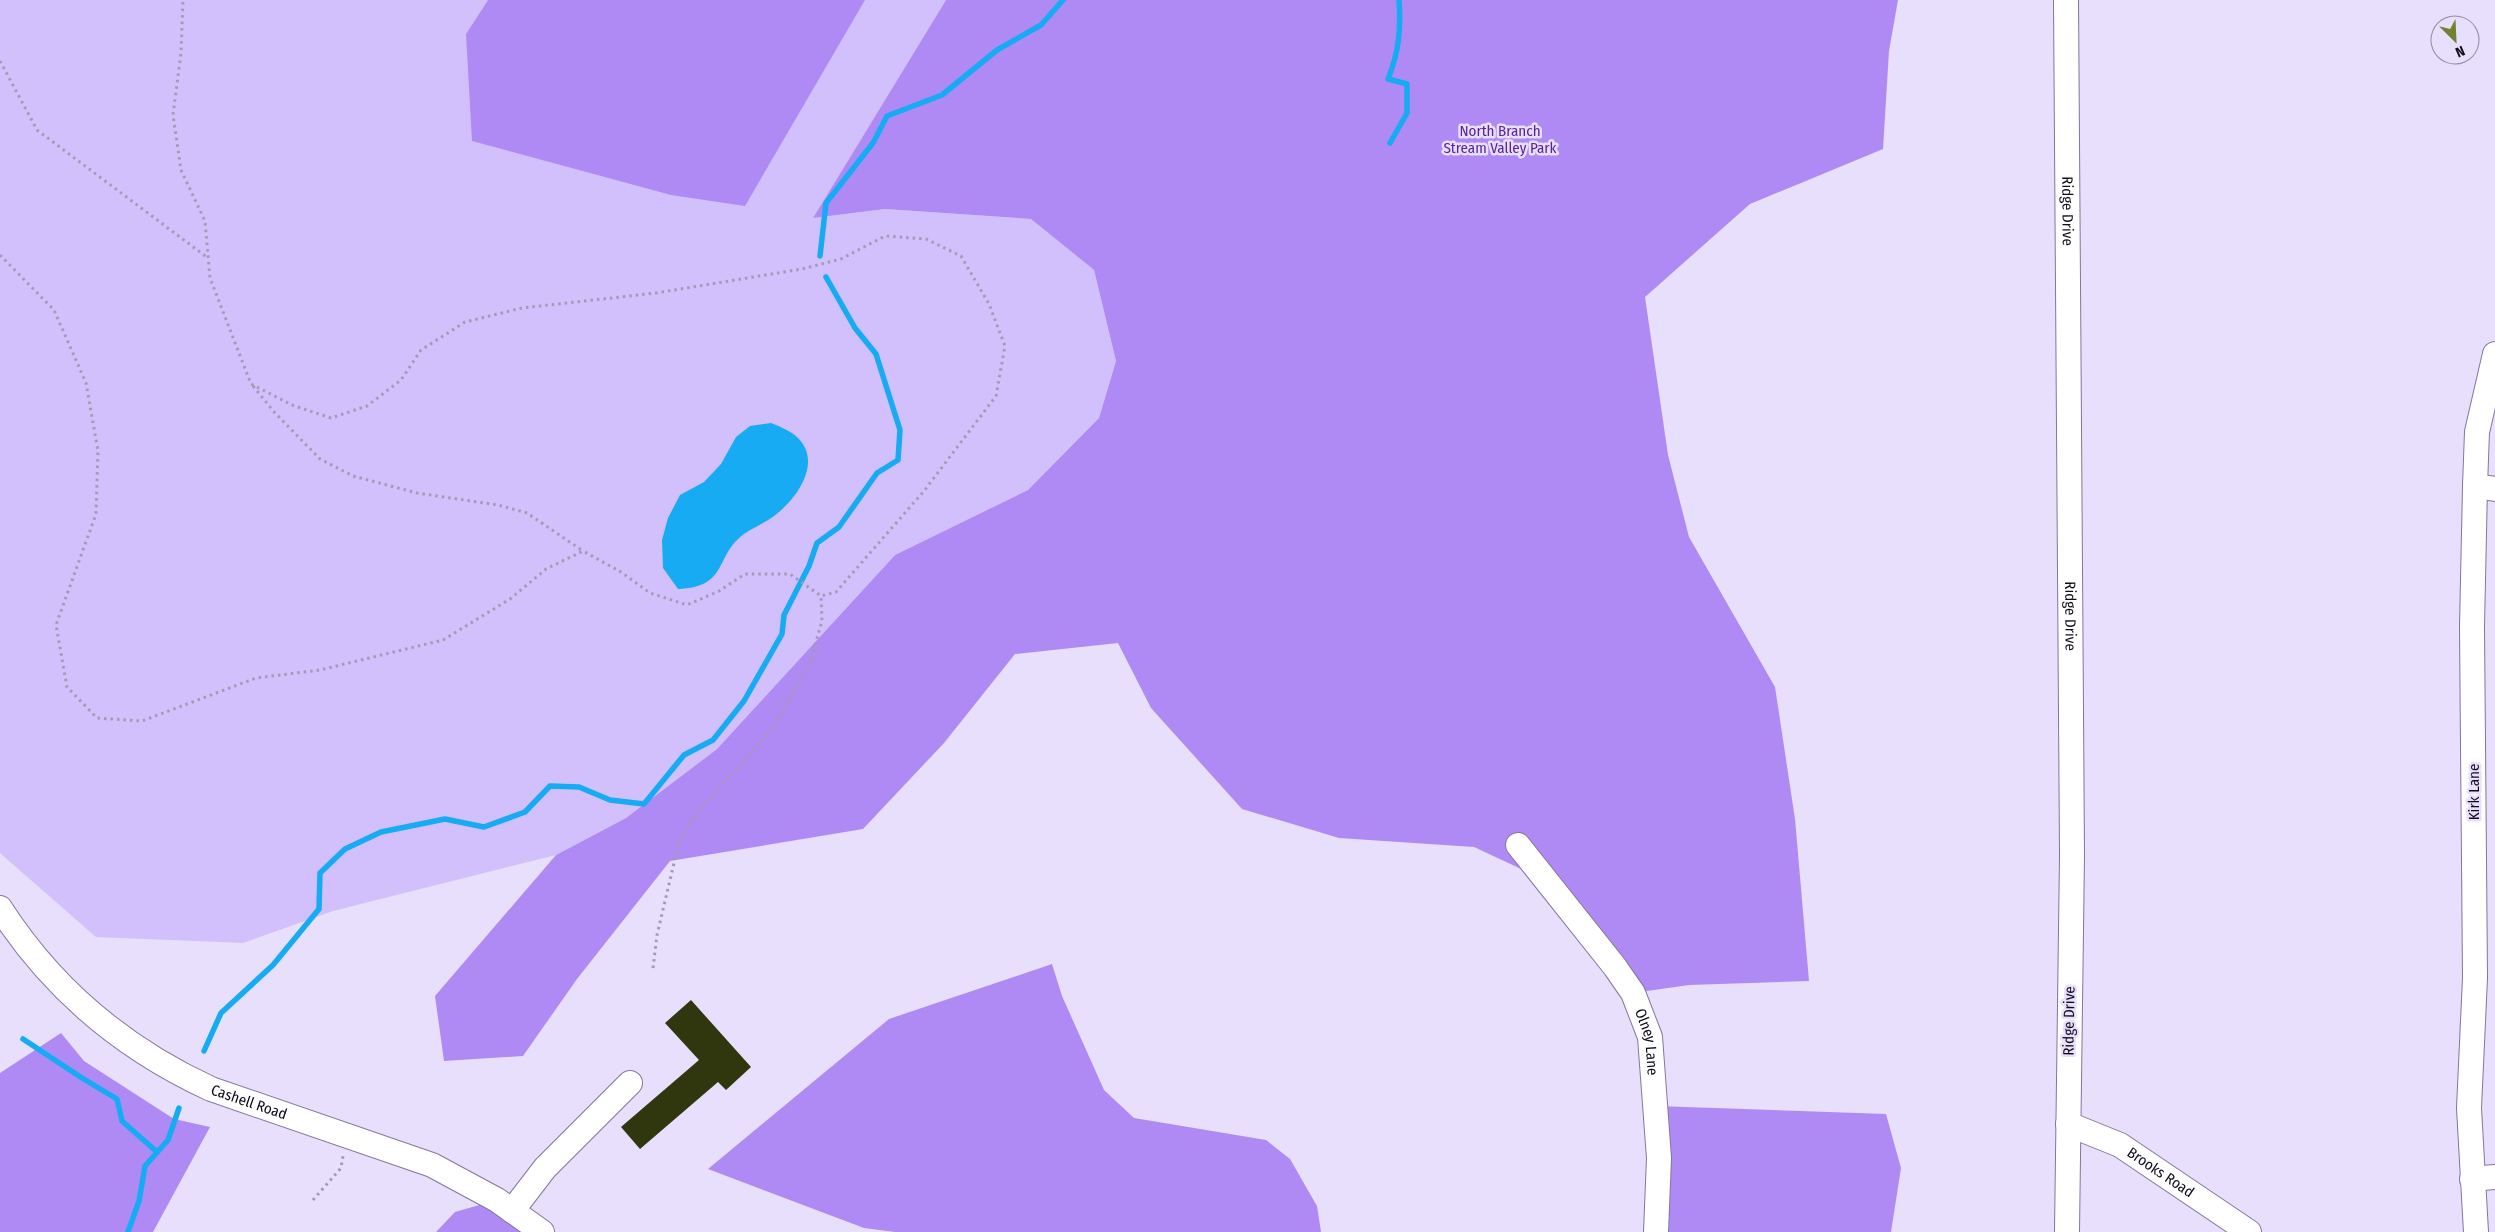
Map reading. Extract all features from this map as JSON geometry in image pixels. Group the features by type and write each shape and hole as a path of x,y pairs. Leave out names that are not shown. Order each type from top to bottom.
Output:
{"street":[{"name":"Ridge Drive","path":"2066,0 2072,855 2067,1232"},
{"name":"Kirk Lane","path":"2476,1232 2469,1108 2475,978 2472,627 2485,488 2477,432 2495,354"},
{"name":"Olney Lane","path":"1518,845 1548,881 1633,993 1650,1037 1659,1158 1656,1232"},
{"name":"Cashell Road","path":"0,908 19,937 86,1009 134,1047 180,1075 211,1090 432,1165 512,1210 542,1232"},
{"path":"512,1210 545,1168 630,1083"},
{"name":"Brooks Road","path":"2068,1124 2120,1145 2249,1232"},
{"path":"2472,1179 2495,1176"}],"path":[{"path":"183,0 180,53 173,115 181,170 205,221 210,278 251,384 275,413 320,459 353,476 416,493 498,505 527,513 583,551 621,572 650,593 687,605 719,591 745,574 790,574 821,596"},
{"path":"0,61 37,130 209,259"},
{"path":"251,384 292,405 331,418 367,406 401,380 421,350 466,322 522,308 656,294 802,269 841,258 885,236 926,239 962,256 989,304 1005,346 996,396 924,491 836,592 821,596"},
{"path":"0,255 54,310 86,383 98,451 96,514 56,625 68,687 97,718 142,720 256,678 320,670 443,640 510,599 546,569 583,551"},
{"path":"654,968 657,935 679,842 694,816 774,727 810,663 822,621 821,596"},
{"path":"313,1200 340,1168 347,1135"}],"shaded area":[{"path":"0,0 488,0 466,34 852,0 946,0 813,218 885,209 1031,219 1094,270 1116,361 1099,418 1028,490 895,555 717,749 626,818 556,855 333,911 243,943 96,937 0,853"}],"green space":[{"path":"488,0 865,0 745,206 671,195 472,141 466,34"},
{"name":"North Branch Stream Valley Park","path":"946,0 1898,0 1889,51 1883,149 1750,204 1645,297 1668,455 1689,537 1775,687 1795,819 1809,981 1689,985 1633,993 1547,881 1474,847 1339,838 1242,809 1151,708 1118,643 1015,654 944,743 863,829 670,861 577,979 523,1056 444,1061 435,996 556,855 626,818 717,749 895,555 1028,490 1099,418 1116,361 1094,270 1031,219 885,209 813,218"},
{"path":"1052,964 1062,996 1104,1090 1134,1118 1266,1140 1290,1159 1317,1206 1321,1232 895,1232 864,1228 708,1169 889,1019"},
{"path":"61,1033 84,1061 174,1119 210,1127 153,1232 0,1232 0,1073"},
{"path":"1656,1106 1886,1114 1901,1168 1891,1232 1656,1232"},
{"path":"497,1200 542,1232 436,1232 455,1212"}],"water":[{"path":"771,423 792,433 805,448 808,458 807,469 798,491 791,501 774,516 744,534 735,543 719,569 706,583 678,589 663,568 662,540 668,518 680,495 704,482 721,464 736,437 750,426"}],"building":[{"path":"691,1000 751,1067 726,1090 718,1082 640,1149 621,1127 699,1060 665,1023"}],"waterway":[{"path":"820,256 826,203 873,143 887,116 942,95 997,50 1041,25 1063,0"},
{"path":"1390,143 1407,113 1407,84 1388,79 1395,59 1398,40 1400,21 1399,0"},
{"path":"204,1051 221,1013 273,965 319,909 320,873 345,849 381,832 445,819 484,827 525,812 550,786 579,787 610,800 644,804 684,755 713,740 744,701 782,634 784,615 809,566 817,543 839,527 877,473 898,460 900,430 876,354 855,328 826,277"},
{"path":"23,1039 117,1099 122,1121 157,1152"},
{"path":"128,1232 139,1201 145,1166 168,1140 179,1108"}]}
